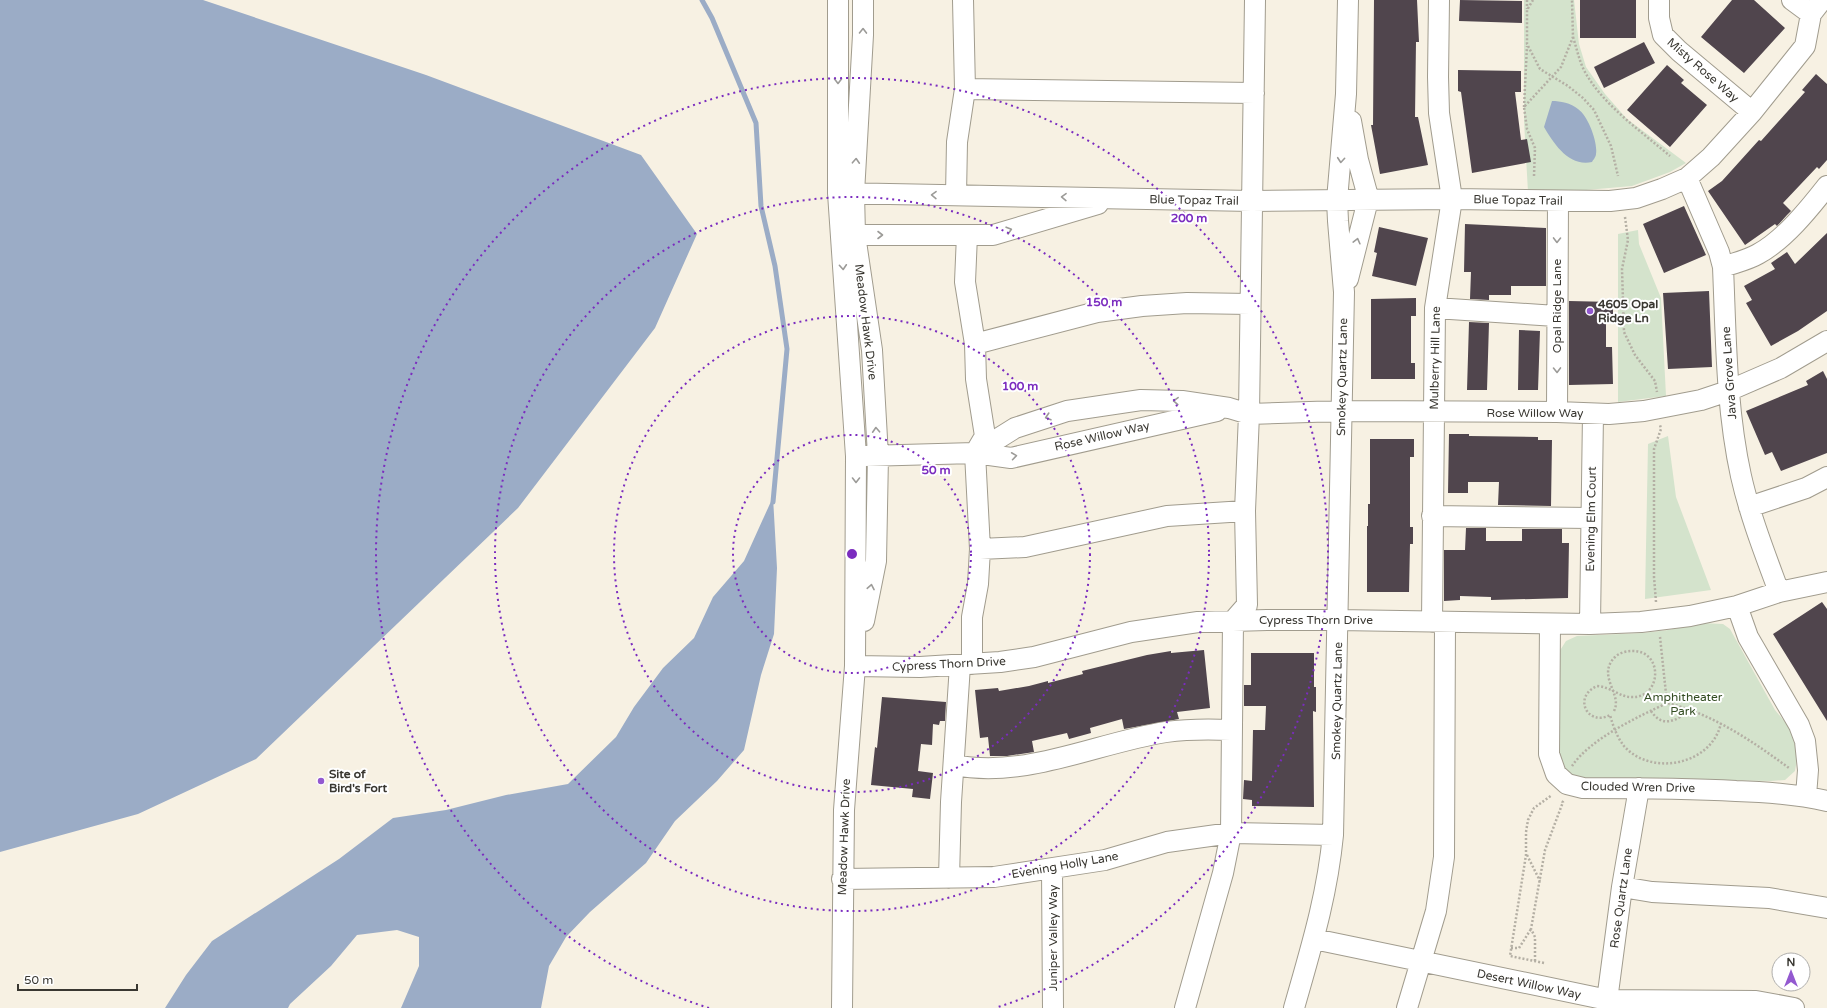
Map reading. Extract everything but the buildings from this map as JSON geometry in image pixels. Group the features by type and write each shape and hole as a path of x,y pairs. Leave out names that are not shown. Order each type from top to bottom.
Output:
{"street":[{"name":"Meadow Hawk Drive","path":"838,0 856,456 855,666 845,779 842,879 842,1008"},
{"name":"Meadow Hawk Drive","path":"846,193 863,35 863,0"},
{"path":"956,195 957,142 965,89 963,0"},
{"path":"1185,1008 1223,873 1230,833 1230,730 1233,621 1247,605 1246,511 1249,414 1255,0"},
{"name":"Smokey Quartz Lane","path":"1294,1008 1327,888 1333,834 1344,292 1337,200 1346,94 1348,0"},
{"name":"Mulberry Hill Lane","path":"1408,1008 1420,962 1436,911 1444,857 1438,622 1432,516 1434,308 1452,199 1439,113 1439,0"},
{"name":"Misty Rose Way","path":"1658,0 1659,18 1664,35 1679,51 1752,112"},
{"path":"1792,0 1817,7"},
{"name":"Blue Topaz Trail","path":"846,193 1252,201 1452,199 1610,201 1636,198 1687,178 1711,157 1752,112 1805,46 1817,7"},
{"path":"965,89 1254,93"},
{"name":"Smokey Quartz Lane","path":"1344,292 1368,200 1358,160 1346,94"},
{"name":"Java Grove Lane","path":"1687,178 1719,252 1723,267 1728,391 1741,475 1749,508 1778,592"},
{"path":"1723,267 1758,254 1784,234 1808,210 1827,186"},
{"name":"Blue Topaz Trail","path":"848,235 993,235 1117,198"},
{"name":"Opal Ridge Lane","path":"1557,412 1556,316 1558,201"},
{"name":"Meadow Hawk Drive","path":"848,235 872,350 878,456 876,560 855,666"},
{"path":"949,878 954,765 972,617 978,584 980,549 975,453 985,436 976,379 975,344 965,282 967,235"},
{"path":"975,344 1097,312 1142,306 1187,303 1250,304"},
{"path":"1434,308 1556,316"},
{"name":"Rose Willow Way","path":"975,453 1015,428 1067,411 1141,400 1182,401 1229,408 1249,414 1341,411 1434,413 1557,412 1616,414 1659,409 1701,400 1728,391 1781,368 1827,341"},
{"name":"Rose Willow Way","path":"856,456 975,453 1011,458 1229,408"},
{"name":"Evening Elm Court","path":"1590,624 1593,414"},
{"path":"1749,508 1806,488 1827,477"},
{"path":"980,549 1025,547 1167,516 1246,511"},
{"path":"1432,516 1591,518"},
{"name":"Cypress Thorn Drive","path":"1778,592 1800,580 1827,570"},
{"name":"Cypress Thorn Drive","path":"855,666 966,665 1000,662 1034,657 1131,632 1198,622 1338,620 1590,624 1658,620 1690,616 1737,606 1778,592 1827,582"},
{"path":"1737,606 1748,637 1799,725 1805,741 1808,770 1806,796"},
{"path":"1550,624 1549,754 1556,774 1562,780"},
{"path":"954,765 974,769 1007,768 1043,762 1166,732 1196,729 1230,730"},
{"name":"Clouded Wren Drive","path":"1562,780 1566,784 1583,788 1703,789 1806,796 1827,801"},
{"name":"Rose Quartz Lane","path":"1607,1004 1622,886 1638,788"},
{"name":"Evening Holly Lane","path":"842,879 994,876 1052,869 1105,860 1167,842 1230,833 1333,834"},
{"name":"Juniper Valley Way","path":"1052,869 1053,1008"},
{"path":"1622,886 1652,892 1769,898 1827,908"},
{"name":"Desert Willow Way","path":"1314,939 1607,1004 1756,1001 1794,1008"}],"path":[{"path":"1527,0 1527,44 1524,107 1527,130 1535,148 1534,176"},
{"path":"1527,10 1533,0"},
{"path":"1572,0 1573,37 1583,68 1599,91 1628,121 1670,156"},
{"path":"1524,107 1538,94 1561,67 1573,37"},
{"path":"1527,44 1540,68 1573,90 1594,110 1611,146 1618,176"},
{"path":"1624,211 1628,240 1622,269 1624,332 1635,355 1655,381 1661,429 1654,449 1654,577 1668,703"},
{"path":"1614,711 1616,700 1615,696 1612,691 1610,686 1609,680 1610,664 1615,657 1624,651 1637,651 1644,653 1653,662 1656,669 1655,679 1650,691 1642,695 1632,697 1624,696 1618,692 1612,689 1607,687 1597,686 1586,693 1584,706 1587,713 1597,718 1610,715 1614,730 1624,746 1634,754 1656,763 1674,764 1691,758 1702,750 1717,734 1721,723"},
{"path":"1544,963 1510,956 1526,855 1526,832 1528,820 1534,808 1552,795 1577,759 1614,730 1668,703 1683,707 1721,723 1755,743 1791,770 1808,770"},
{"path":"1651,711 1658,720 1668,722 1680,717 1683,707"},
{"path":"1511,948 1519,948 1531,929 1548,840 1563,802 1552,797"},
{"path":"1526,855 1540,881"},
{"path":"1531,929 1535,937 1535,961"}],"green space":[{"path":"1524,0 1574,0 1579,44 1586,67 1605,94 1627,119 1686,163 1670,172 1632,186 1575,191 1528,192 1524,121"},
{"path":"1638,230 1639,244 1661,298 1666,396 1618,402 1618,234"},
{"path":"1668,436 1676,497 1711,590 1645,599 1648,444"},
{"name":"Amphitheater Park","path":"1701,623 1723,624 1730,629 1775,710 1790,728 1795,741 1797,760 1795,771 1785,780 1771,781 1574,778 1564,770 1557,758 1559,652 1566,641 1577,636 1643,633 1668,630"}],"water":[{"path":"0,0 203,0 426,75 641,155 697,234 655,328 518,508 256,759 138,814 0,852"},
{"path":"1552,101 1572,105 1582,112 1589,123 1594,136 1596,155 1592,162 1584,163 1569,158 1563,153 1548,134 1544,127"},
{"path":"773,497 777,568 774,634 761,675 744,750 717,781 675,821 646,863 590,912 566,937 549,966 541,1008 401,1008 419,966 419,937 397,930 357,935 331,966 290,1004 288,1008 165,1008 186,975 212,941 339,859 393,818 446,810 506,795 568,784 616,737 634,707 663,668 694,638 713,597 744,561"}],"waterway":[{"path":"702,0 712,18 756,123 761,206 775,266 787,349 773,502"}],"place":[{"name":"4605 Opal Ridge Ln","path":"1590,311"},
{"name":"Site of Bird's Fort","path":"321,781"}]}
